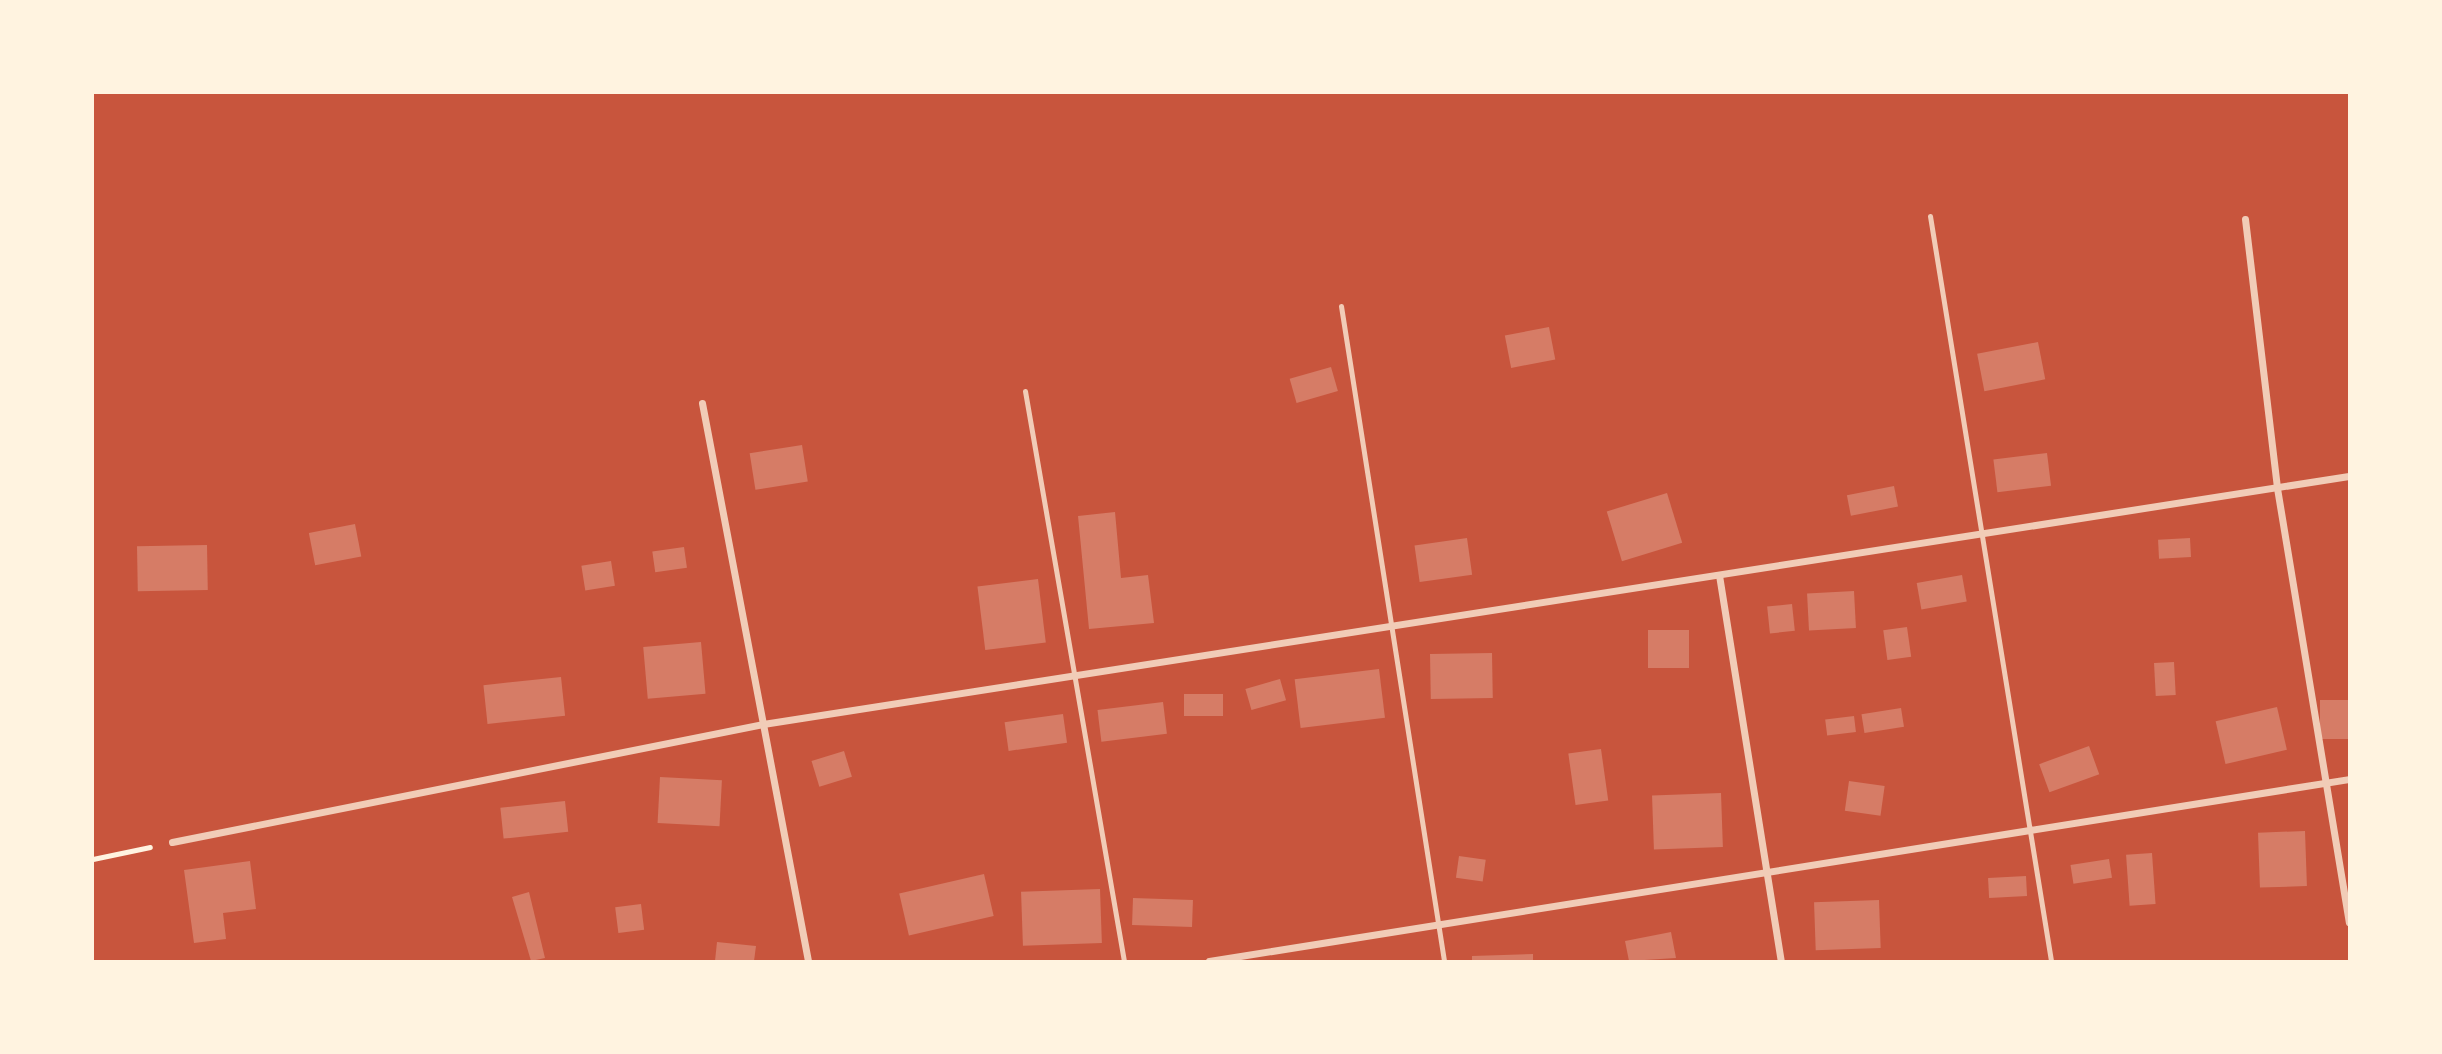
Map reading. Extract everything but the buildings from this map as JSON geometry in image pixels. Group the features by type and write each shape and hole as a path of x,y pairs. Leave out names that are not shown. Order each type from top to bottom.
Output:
{"street":[{"path":"2245,219 2277,488 2349,922"},
{"path":"702,403 808,961"},
{"path":"172,842 763,724 2349,476"},
{"path":"1719,575 1781,961"},
{"path":"1209,961 2349,779"}],"lane":[{"path":"1930,216 2051,961"},
{"path":"1341,306 1444,961"},
{"path":"1026,391 1124,961"}],"path":[{"path":"93,859 172,842"}]}
